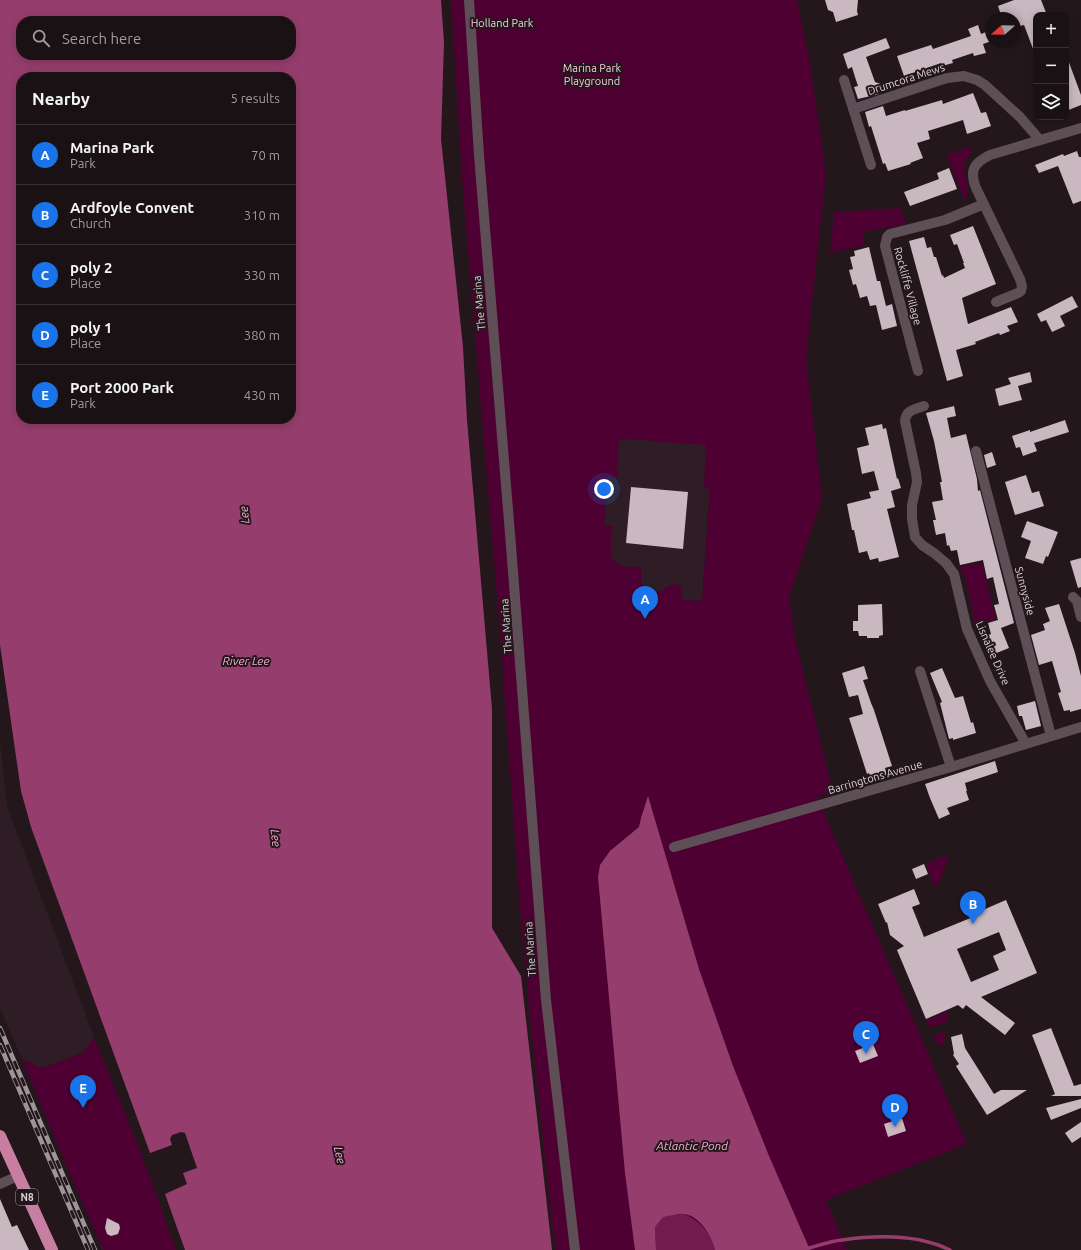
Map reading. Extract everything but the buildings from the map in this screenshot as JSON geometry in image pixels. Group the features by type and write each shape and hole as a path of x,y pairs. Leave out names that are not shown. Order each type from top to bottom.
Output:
{"highway":[{"name":"N8","path":"0,1136 52,1250"}],"street":[{"name":"The Marina","path":"469,0 479,156 546,1000 575,1250"},
{"name":"Drumcora Mews","path":"853,109 947,78 964,76 978,80 985,85 1020,117 1039,139"},
{"path":"844,80 871,165"},
{"path":"996,302 1021,291 1022,286 973,180 975,165 982,158 990,154 1081,128"},
{"name":"Rockliffe Village","path":"918,371 885,246 887,237 890,234 945,220 984,204"},
{"name":"Lisnalee Drive","path":"924,406 909,411 905,417 917,482 912,505 912,519 915,537 922,545 946,563 954,574 967,629 990,681 1026,744"},
{"name":"Sunnyside","path":"976,452 1052,736"},
{"path":"1073,597 1077,601 1081,617"},
{"path":"920,671 951,767"},
{"name":"Barringtons Avenue","path":"674,847 951,767 1081,727"},
{"path":"0,1184 18,1176"}],"shaded area":[{"path":"611,430 713,437 702,601 599,593"},
{"path":"0,741 7,806 94,1037 83,1053 42,1068 22,1059 0,1008"},
{"path":"683,1214 695,1220 704,1228 711,1238 715,1250 656,1250 655,1227 663,1216"}],"green space":[{"path":"451,0 797,0 810,63 826,174 806,358 822,498 789,597 795,638 833,792 817,797 967,1144 826,1200 847,1250 556,1250 529,1009 501,646 462,178","holes":["623,439 654,441 656,443 664,442 706,445 704,487 710,488 702,601 682,600 682,586 673,584 660,591 649,592 641,583 641,567 622,566 617,563 612,554 611,543 613,526 604,525 608,478 617,478 619,441"]},
{"path":"967,147 971,148 972,151 966,160 964,169 969,188 966,189 966,199 964,199 947,155"},
{"path":"900,208 906,223 894,227 866,231 863,233 865,245 830,253 834,212"},
{"path":"982,563 996,619 975,626 967,584 960,567"},
{"path":"944,856 947,857 947,861 940,882 934,886 926,865"},
{"path":"949,1011 947,1022 932,1027 929,1026 926,1020"},
{"path":"946,1030 943,1046 937,1043 934,1036"},
{"path":"94,1037 142,1155 176,1250 103,1250 22,1059 42,1068 83,1053"}],"water":[{"name":"River Lee","path":"0,0 441,0 444,42 441,139 463,347 467,420 492,709 492,928 521,976 552,1250 185,1250 165,1194 187,1184 183,1173 197,1168 185,1133 181,1132 172,1135 170,1139 172,1145 150,1153 31,827 21,791 0,645"},
{"name":"Atlantic Pond","path":"648,796 699,969 733,1066 769,1156 810,1250 715,1250 711,1238 704,1227 694,1218 682,1214 663,1217 655,1227 656,1250 635,1250 625,1173 598,877 600,865 610,851 639,827"}],"waterway":[{"path":"809,1248 826,1243 855,1238 897,1237 924,1241 950,1250"}],"railway":[{"path":"0,1028 95,1250"},
{"path":"0,1045 88,1250"}],"place":[{"name":"Marina Park","path":"645,619"},
{"name":"Ardfoyle Convent","path":"973,924"},
{"name":"poly 2","path":"866,1054"},
{"name":"Port 2000 Park","path":"83,1108"},
{"name":"poly 1","path":"895,1127"}],"park label":[{"name":"Holland Park","path":"502,23"},
{"name":"Marina Park Playground","path":"592,74"}],"water label":[{"name":"Lee","path":"244,515"},
{"name":"Lee","path":"276,838"},
{"name":"Lee","path":"340,1155"}]}
